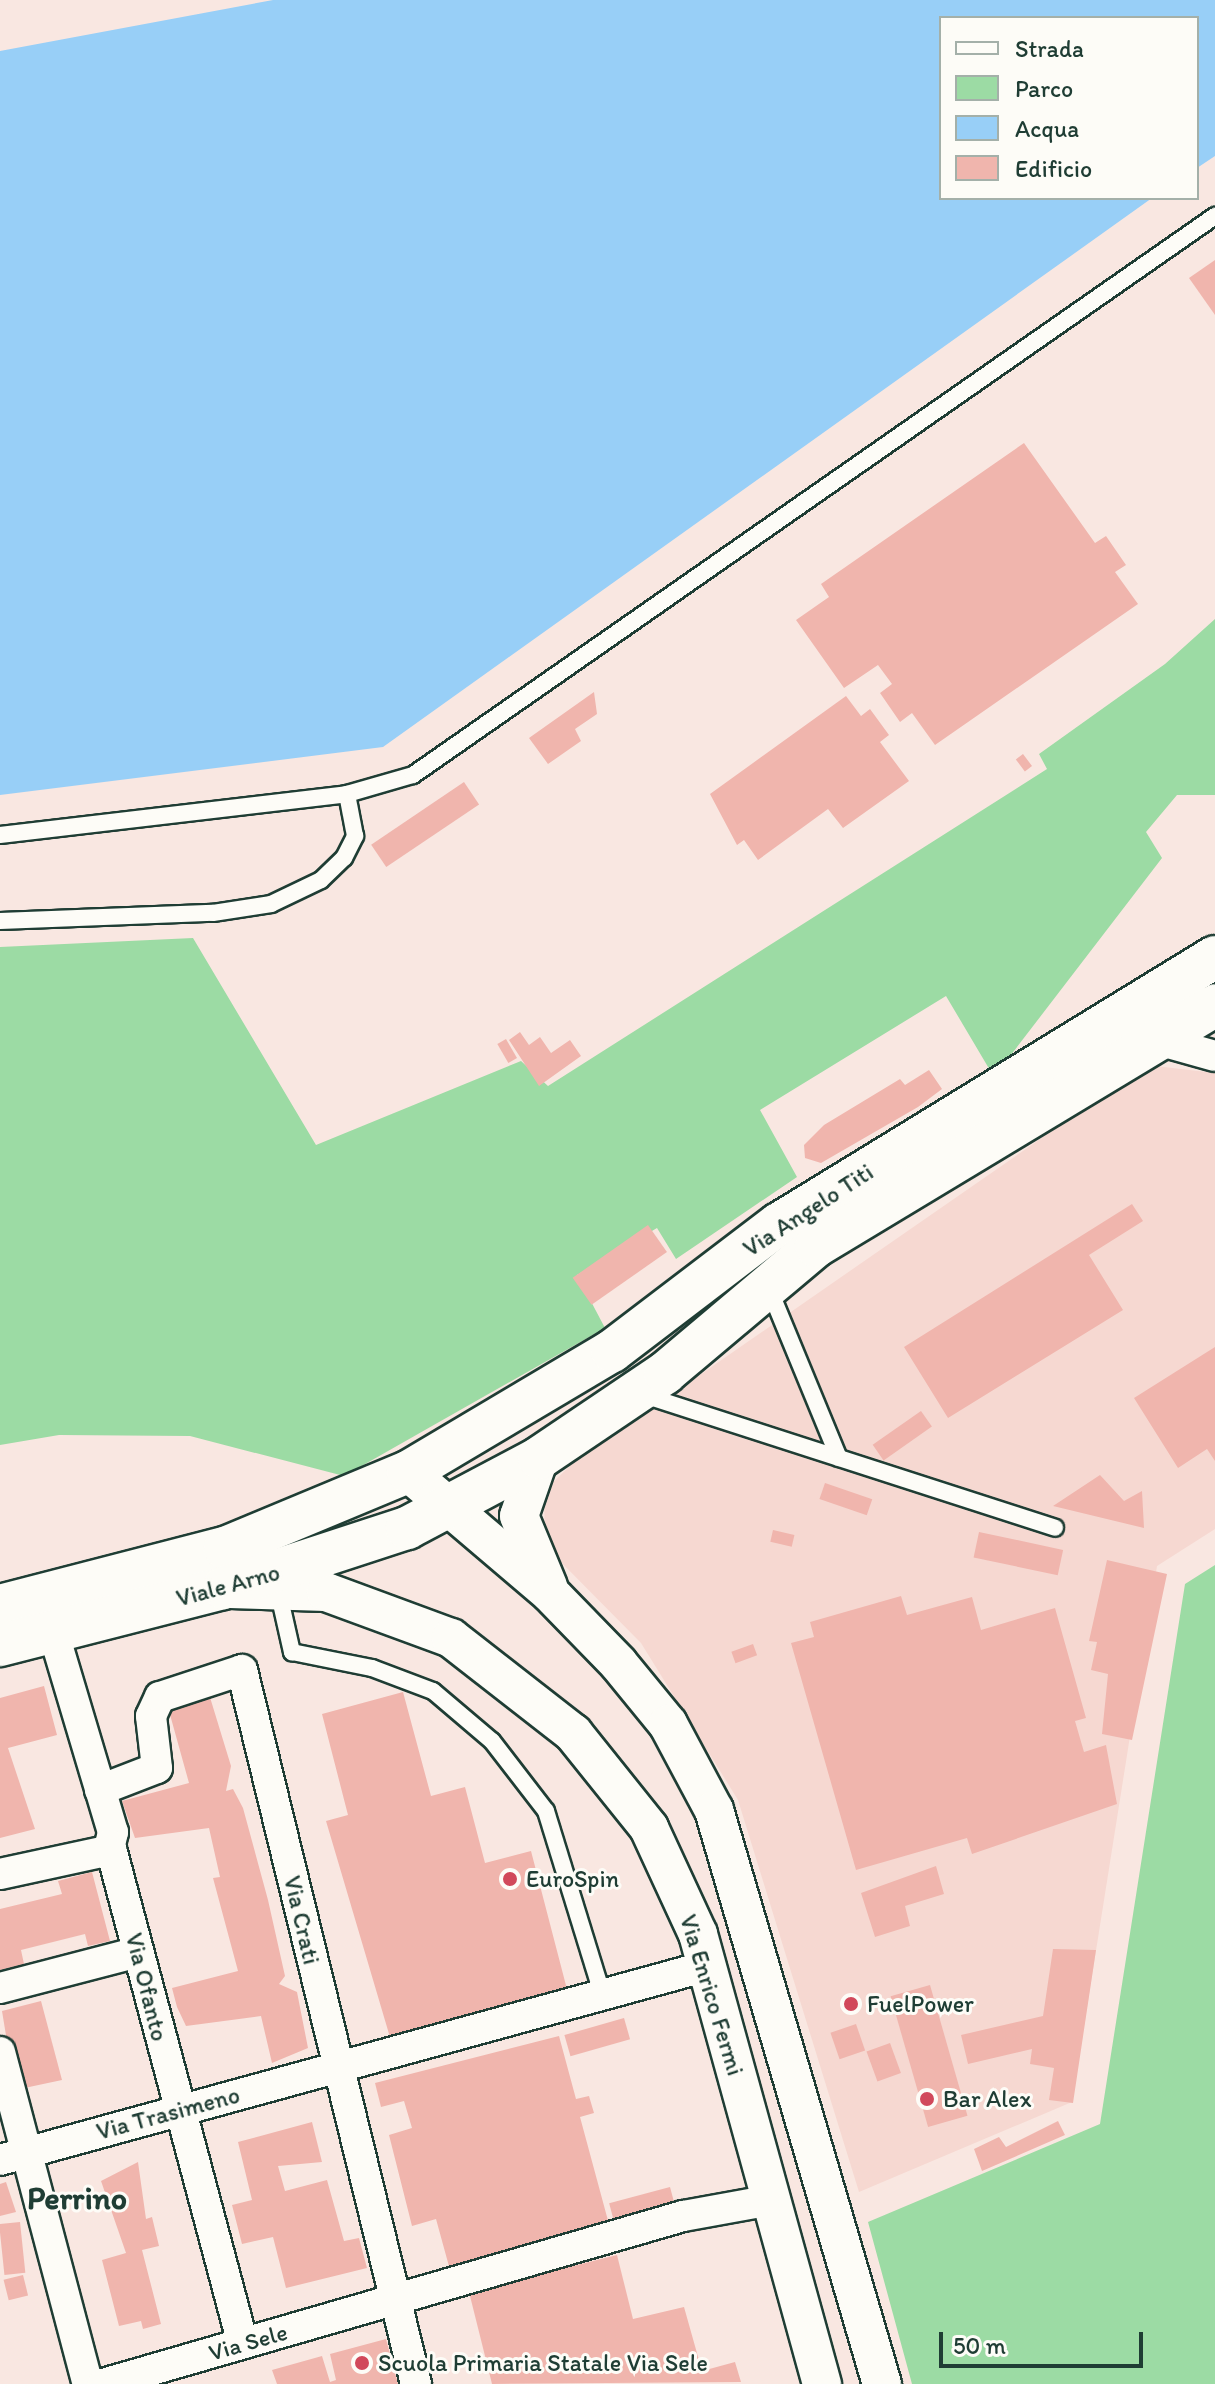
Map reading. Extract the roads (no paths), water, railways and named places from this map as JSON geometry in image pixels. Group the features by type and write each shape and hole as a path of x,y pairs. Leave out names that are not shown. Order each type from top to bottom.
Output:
{"main road":[{"name":"Via Angelo Titi","path":"408,1472 612,1351 779,1224 1215,957"},
{"name":"Via Angelo Titi","path":"450,1505 539,1458 636,1393 816,1246 1215,1005"},
{"name":"Viale Arno","path":"0,1606 225,1548 408,1472"},
{"name":"Viale Arno","path":"0,1645 223,1588 348,1551 450,1505"}],"street":[{"path":"1158,1040 1215,1056"},
{"path":"539,1458 519,1516 550,1593"},
{"path":"408,1472 550,1593 668,1724 714,1810 882,2384"},
{"name":"Via Enrico Fermi","path":"223,1588 326,1592 401,1616 451,1638 531,1696 573,1733 649,1828 707,1966 822,2384"},
{"name":"Via Ofanto","path":"53,1631 100,1790 111,1848 177,2108 243,2344"},
{"name":"Via Crati","path":"100,1790 157,1768 151,1716 160,1697 242,1670 337,2070 416,2384"},
{"path":"0,1874 111,1848"},
{"path":"0,1988 138,1952"},
{"name":"Via Trasimeno","path":"14,2156 177,2108 337,2070 707,1966"},
{"path":"0,2052 14,2156 88,2384"},
{"name":"Via Sele","path":"103,2384 683,2216 771,2200"}],"lane":[{"path":"0,835 347,794 413,775 1215,216"},
{"path":"0,921 213,913 271,904 321,880 344,858 355,836 347,794"},
{"path":"768,1286 839,1458"},
{"path":"636,1393 1055,1528"},
{"path":"278,1590 292,1652 372,1668 433,1691 492,1741 546,1811 603,1996"}],"water":[{"path":"273,0 1215,0 1215,156 1199,167 1199,16 939,16 939,200 1149,200 383,747 0,795 0,51"}],"place":[{"name":"EuroSpin","path":"510,1879"},
{"name":"FuelPower","path":"851,2004"},
{"name":"Bar Alex","path":"927,2099"},
{"name":"Scuola Primaria Statale Via Sele","path":"362,2363"}],"district":[{"name":"Perrino","path":"77,2198"}]}
